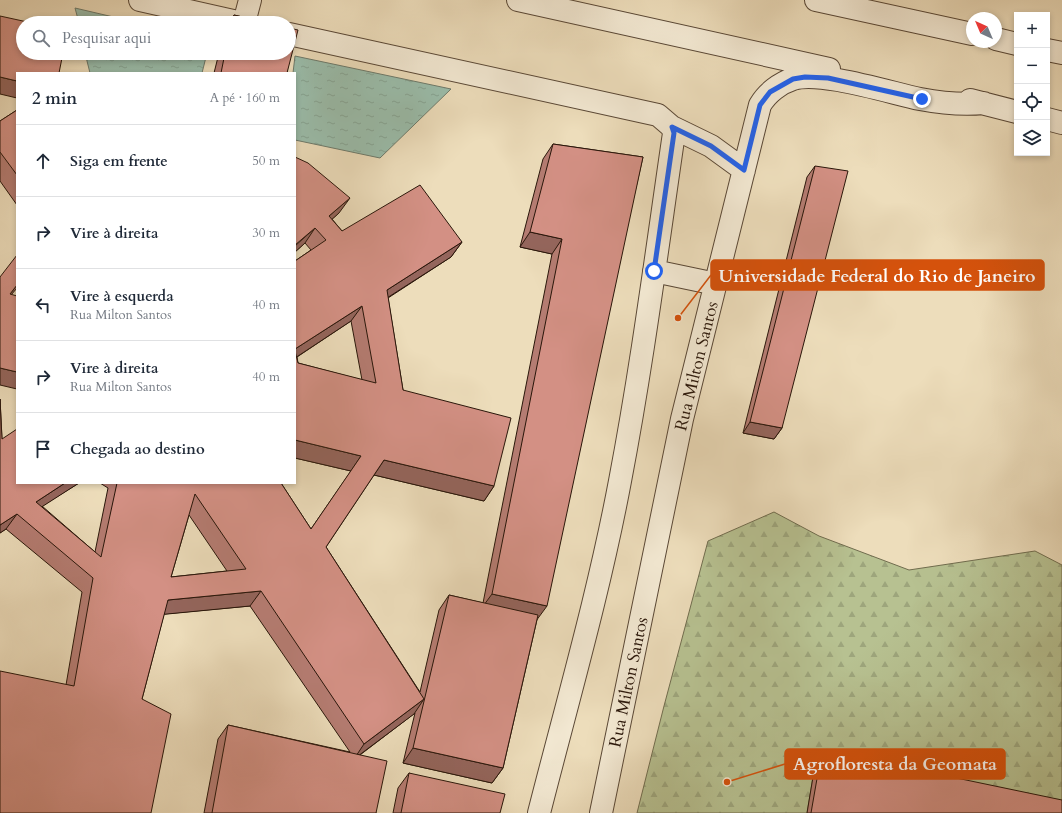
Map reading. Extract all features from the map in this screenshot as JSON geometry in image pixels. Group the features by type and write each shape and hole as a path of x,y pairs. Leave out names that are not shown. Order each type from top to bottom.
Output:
{"street":[{"path":"140,0 212,16"},
{"path":"245,16 250,0"},
{"path":"518,0 984,103 1014,111"},
{"path":"818,0 966,33"},
{"path":"296,36 658,115 672,127 711,146 744,170"},
{"path":"1002,40 1014,43"},
{"path":"1050,51 1062,53"},
{"name":"Rua Milton Santos","path":"601,813 682,419 760,105 770,92 793,79 805,77 828,78 922,99 962,105 984,103"},
{"path":"1050,120 1062,123"},
{"path":"539,813 598,581 620,482 654,271 674,133 672,127"},
{"path":"654,271 716,284"}],"green space":[{"path":"774,512 819,536 909,570 1035,551 1062,565 1062,810 816,759 807,813 637,813 708,541"}],"water":[{"path":"75,8 109,16 77,16"},
{"path":"296,56 451,89 380,158 296,140 296,72 293,72"},
{"path":"87,60 205,60 202,72 90,72"}],"building":[{"path":"0,16 16,20 16,60 62,60 59,72 16,72 16,81 0,77"},
{"path":"224,60 290,60 287,72 221,72"},
{"path":"16,111 16,174 0,152 0,121"},
{"path":"553,144 643,157 547,606 492,594 562,239 530,232"},
{"path":"296,157 308,163 350,198 329,216 342,231 420,185 462,242 387,290 403,390 511,418 494,486 384,460 326,547 424,699 364,744 261,591 168,600 142,699 171,714 151,813 0,813 0,671 74,686 93,578 17,514 0,525 0,399 2,439 16,430 16,484 63,484 36,502 101,557 117,484 282,484 311,529 361,456 296,440 296,355 298,363 376,383 362,306 296,348 296,260 326,240 315,228 296,244","holes":["195,494 246,569 171,577"]},
{"path":"815,166 848,171 782,428 750,422"},
{"path":"16,256 16,286 10,294 16,296 16,372 0,368 0,277"},
{"path":"449,595 538,615 503,768 413,748"},
{"path":"228,725 387,761 376,813 212,813"},
{"path":"822,750 1062,800 1062,813 811,813"},
{"path":"409,773 505,794 500,813 401,813"}],"place":[{"name":"Universidade Federal do Rio de Janeiro","path":"678,318"},
{"name":"Agrofloresta da Geomata","path":"727,782"}],"route":[{"path":"654,271 674,133 672,127 711,146 744,170 760,105 770,92 793,79 805,77 828,78 922,99"}]}
